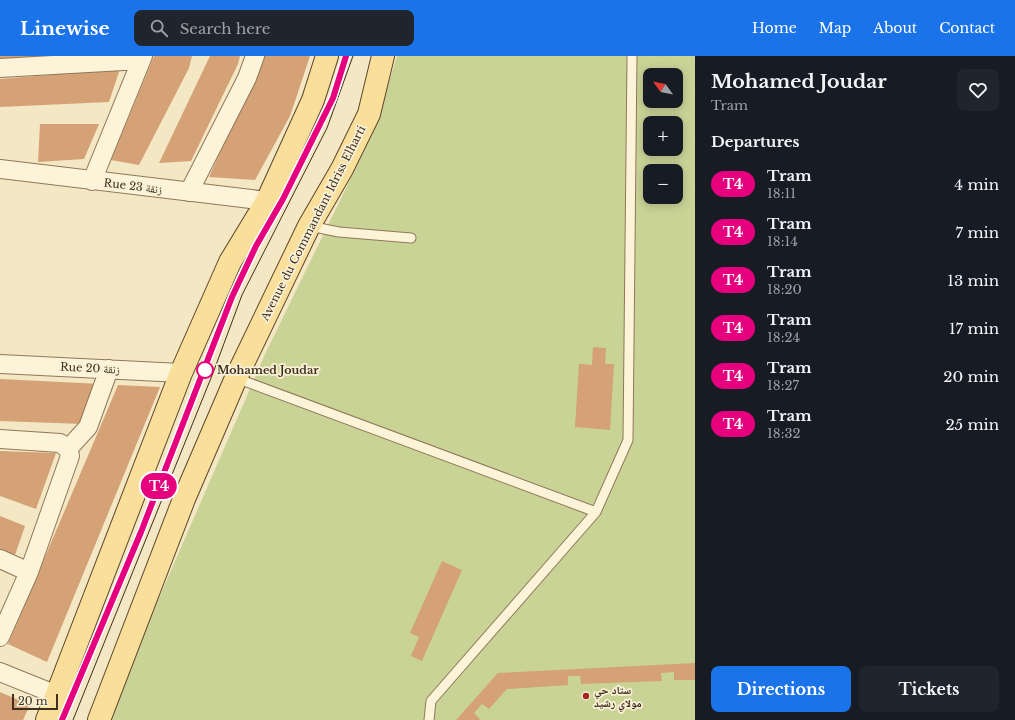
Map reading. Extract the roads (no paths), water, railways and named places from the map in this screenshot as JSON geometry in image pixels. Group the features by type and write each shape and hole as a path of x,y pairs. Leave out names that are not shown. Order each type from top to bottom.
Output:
{"main road":[{"path":"48,720 181,373 230,262 267,201 313,100 327,56"},
{"name":"Avenue du Commandant Idriss Elharti","path":"99,720 184,499 236,378 309,226 342,169 369,114 383,56"}],"street":[{"path":"188,192 247,78 255,56"},
{"path":"0,68 142,58 92,181"},
{"name":"Rue 23 زنقة","path":"0,169 267,201"},
{"name":"Rue 20 زنقة","path":"0,364 181,373"},
{"path":"68,449 88,427 109,369"},
{"path":"0,439 60,443 68,449 70,456 29,572 1,633"},
{"path":"0,559 29,572"},
{"path":"0,672 57,695"}],"lane":[{"path":"429,720 431,701 596,512 628,440 632,56"},
{"path":"309,226 339,232 410,238"},
{"path":"236,378 596,512"}],"tram line":[{"path":"62,720 161,482 232,297 256,245 283,199 333,98 346,56"},
{"name":"T4","path":"62,720 77,681 131,557 191,408 232,297 256,246 283,199 333,98 346,56"},
{"path":"73,720 213,373 242,295 327,128 353,56"}],"place":[{"name":"Mohamed Joudar","path":"205,370"},
{"name":"ستاد حي مولاي رشيد","path":"586,696"}]}
